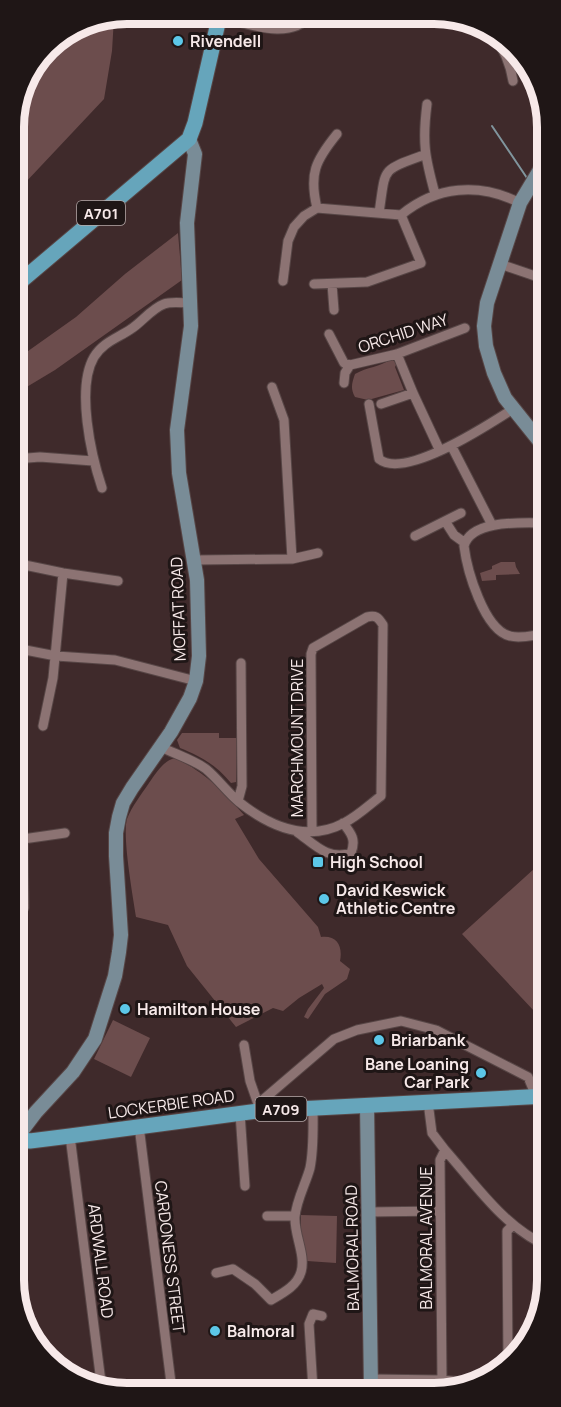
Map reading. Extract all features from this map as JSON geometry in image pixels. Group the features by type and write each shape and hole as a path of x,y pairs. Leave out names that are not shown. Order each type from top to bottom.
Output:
{"main road":[{"path":"189,139 195,123 218,24"},
{"name":"A701","path":"24,278 189,139"},
{"name":"LOCKERBIE ROAD","path":"24,1140 30,1141 240,1113 258,1107 367,1105 537,1096"}],"street":[{"path":"253,24 284,30 300,24"},
{"path":"505,52 513,81"},
{"path":"510,65 515,64"},
{"path":"427,104 423,132 424,154 435,194"},
{"path":"317,208 313,190 316,164 321,152 337,134"},
{"name":"MOFFAT ROAD","path":"24,1130 80,1063 96,1039 115,976 121,935 116,856 119,817 128,796 190,698 196,681 199,656 195,560 179,473 177,430 191,326 187,223 195,154 189,139"},
{"path":"379,213 388,170 424,154"},
{"path":"537,175 520,203 488,303 484,326 486,346 505,398 537,438"},
{"path":"283,281 288,241 294,227 304,216 317,208 400,215 435,194 467,189 493,193 520,203"},
{"path":"314,284 367,282 421,263 400,215"},
{"path":"500,264 537,277"},
{"path":"332,284 334,310"},
{"path":"102,488 93,461 86,413 87,379 94,357 108,341 130,330 165,303 191,303"},
{"name":"ORCHID WAY","path":"329,334 344,363 350,365 397,354 465,328"},
{"path":"397,354 412,393 440,451"},
{"name":"ORCHID WAY","path":"344,382 345,373 350,365"},
{"path":"272,387 284,420 292,559"},
{"path":"381,404 412,393"},
{"path":"369,404 379,459 385,464 397,464 452,447 513,409"},
{"path":"452,447 492,525"},
{"path":"24,457 93,461"},
{"path":"415,536 461,513"},
{"path":"445,521 454,535 465,543"},
{"path":"537,523 492,525 470,536 465,543 465,551 481,608 491,622 499,631 509,636 537,639"},
{"path":"195,560 292,559 318,553"},
{"path":"24,565 118,581"},
{"path":"43,726 56,656 63,573"},
{"name":"MARCHMOUNT DRIVE","path":"312,831 311,654 313,648 373,615 379,617 383,625 381,796 343,824"},
{"path":"24,650 56,656 115,660 196,681"},
{"path":"237,801 242,786 241,663"},
{"path":"161,747 204,768 237,801 264,820 297,832 343,824 352,835 354,845 351,853 342,856 330,855 297,832"},
{"path":"24,838 65,833"},
{"path":"244,1045 250,1081 258,1107 334,1039 357,1030 401,1021 436,1030 528,1077 537,1090"},
{"name":"BALMORAL AVENUE","path":"428,1102 432,1133 445,1150 440,1160 442,1380"},
{"name":"BALMORAL ROAD","path":"367,1105 371,1383"},
{"path":"216,1274 233,1269 255,1284 271,1300 290,1288 297,1280 302,1271 295,1216 310,1166 313,1143 313,1107"},
{"path":"240,1113 245,1186"},
{"name":"CARDONESS STREET","path":"139,1126 171,1383"},
{"name":"ARDWALL ROAD","path":"70,1136 101,1380"},
{"path":"445,1150 512,1226 537,1242"},
{"path":"368,1212 440,1211"},
{"path":"267,1216 295,1216"},
{"path":"508,1352 507,1231 512,1226"},
{"path":"313,1383 309,1324 313,1314 322,1316"},
{"path":"399,1383 454,1381"}],"shaded area":[{"path":"114,25 104,99 24,184 24,120 27,100 35,81 45,64 59,49 94,29"},
{"path":"178,233 182,280 55,370 24,389 24,354 76,317 125,274"},
{"path":"391,359 397,363 395,367 404,390 368,400 355,397 352,386 355,374"},
{"path":"501,562 515,562 520,574 496,575 496,580 482,581 480,573 492,569 492,566"},
{"path":"182,733 219,733 219,738 237,738 236,782 231,783 208,762 180,748 177,740"},
{"path":"175,758 213,783 244,815 235,819 259,859 318,927 321,937 331,938 340,946 340,961 350,969 347,979 325,994 308,1019 304,1017 324,988 322,984 283,1011 273,1008 236,1027 187,966 168,925 136,917 127,852 127,819 157,771"},
{"path":"537,866 537,1010 535,1012 462,934"},
{"path":"113,1020 150,1038 131,1077 94,1059"},
{"path":"301,1215 337,1216 336,1263 307,1261 301,1233"}],"waterway":[{"path":"492,126 529,181"},
{"path":"534,188 537,193"}],"place":[{"name":"Rivendell","path":"178,41"},
{"name":"High School","path":"318,862"},
{"name":"David Keswick Athletic Centre","path":"324,899"},
{"name":"Hamilton House","path":"125,1009"},
{"name":"Briarbank","path":"379,1040"},
{"name":"Bane Loaning Car Park","path":"481,1073"},
{"name":"Balmoral","path":"215,1331"}]}
